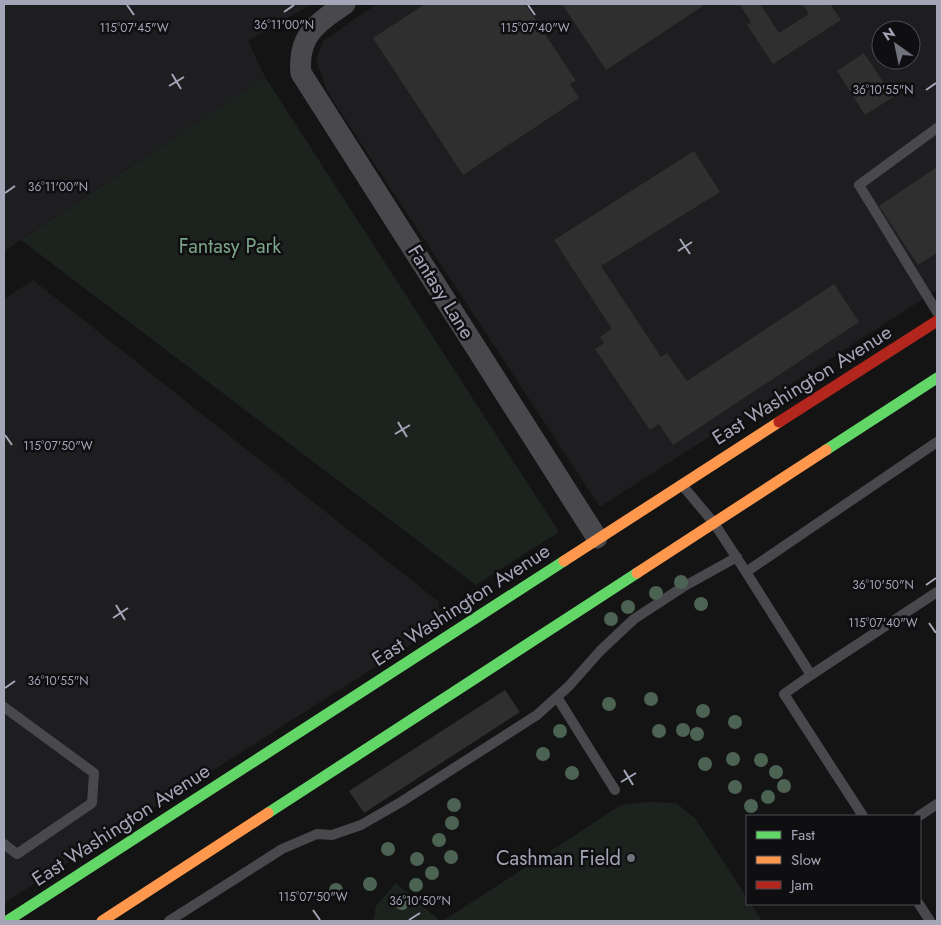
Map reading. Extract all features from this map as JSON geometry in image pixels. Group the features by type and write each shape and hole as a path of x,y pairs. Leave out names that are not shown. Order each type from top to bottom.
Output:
{"main road":[{"name":"East Washington Avenue","path":"7,921 597,538 937,321"},
{"path":"102,921 937,378"}],"street":[{"name":"Fantasy Lane","path":"345,4 313,28 304,42 299,57 301,73 597,538"}],"lane":[{"path":"937,128 859,185 937,312"},
{"path":"746,572 937,442"},
{"path":"682,484 714,523 737,557 811,675"},
{"path":"169,921 282,849 317,834 332,835 361,825 393,807 537,714 558,697 600,651 634,619 683,587 737,557"},
{"path":"862,815 784,694 937,592"},
{"path":"558,697 615,790"},
{"path":"4,706 94,773 92,803 18,854 4,844"},
{"path":"920,815 937,804"},
{"path":"920,905 930,921"}],"shaded area":[{"path":"4,4 312,4 248,41 265,77 4,251"},
{"path":"377,4 937,4 937,290 600,507 328,93 316,60 323,41"},
{"path":"33,280 438,601 441,620 432,631 4,903 4,299"}],"green space":[{"name":"Fantasy Park","path":"265,77 559,532 476,585 21,240"},
{"name":"Cashman Field","path":"648,802 676,803 695,818 746,896 746,905 752,905 762,921 443,921 621,805"},
{"path":"396,883 440,921 373,921 376,906"}],"building":[{"path":"425,4 525,4 576,81 570,84 579,98 463,175 373,38"},
{"path":"562,4 706,4 606,70"},
{"path":"739,4 760,4 779,33 809,14 802,4 830,4 841,20 773,64 747,25 751,22"},
{"path":"864,53 871,64 871,70 875,70 893,97 865,115 837,71"},
{"path":"694,151 720,192 601,266 661,357 667,353 687,381 834,284 859,322 673,445 659,424 650,430 595,349 604,343 600,337 612,329 554,240"},
{"path":"937,167 937,253 918,265 879,206"},
{"path":"505,690 520,712 364,813 349,791"}],"traffic: fast":[{"path":"826,450 937,378"},
{"path":"7,921 564,561"},
{"path":"268,813 637,573"}],"traffic: slow":[{"path":"564,561 779,422"},
{"path":"637,573 826,450"},
{"path":"102,921 268,813"}],"traffic: jam":[{"path":"779,422 937,321"}],"place":[{"name":"Cashman Field","path":"631,858"}]}
